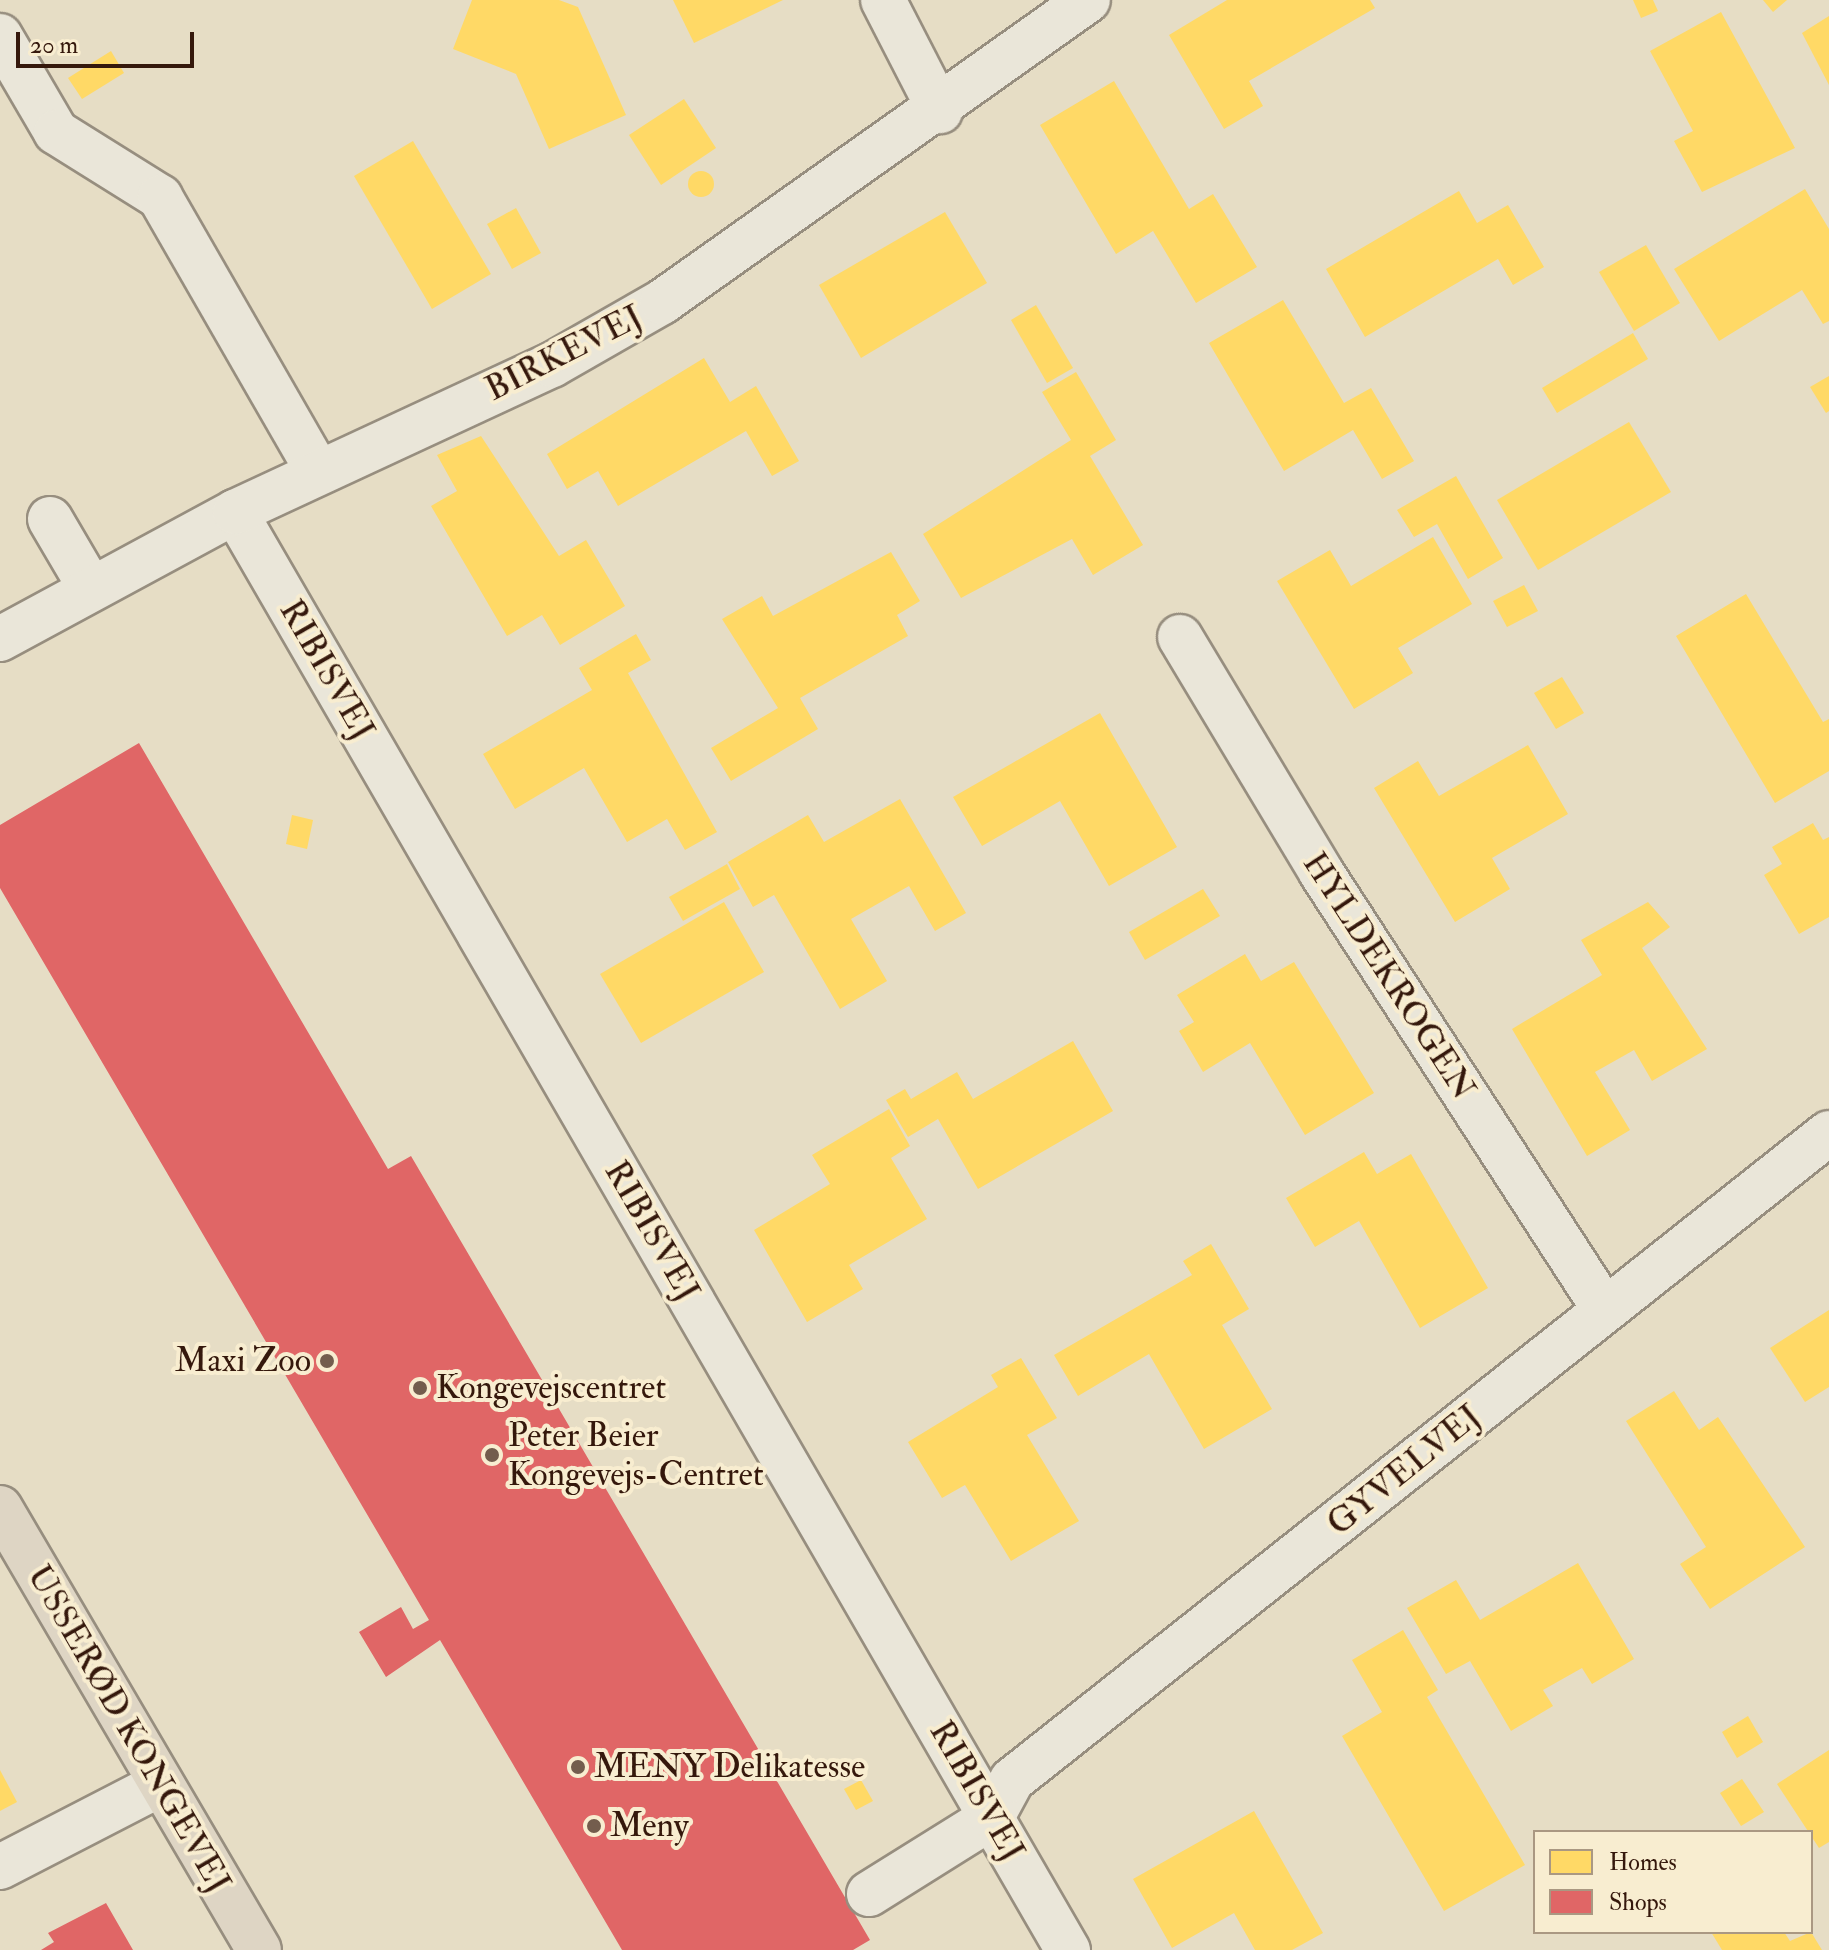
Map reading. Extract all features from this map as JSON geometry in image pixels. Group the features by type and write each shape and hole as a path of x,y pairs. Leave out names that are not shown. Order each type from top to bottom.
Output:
{"main road":[{"name":"USSERØD KONGEVEJ","path":"0,1508 259,1950"}],"street":[{"path":"883,0 940,111"},
{"name":"BIRKEVEJ","path":"0,639 235,512 552,365 662,302 940,111 1088,0"},
{"path":"0,36 56,132 160,197 318,472"},
{"name":"RIBISVEJ","path":"235,512 1068,1950"},
{"path":"50,519 91,589"},
{"name":"HYLDEKROGEN","path":"1180,637 1321,872 1605,1310"},
{"name":"GYVELVEJ","path":"992,1817 1012,1780 1829,1133"},
{"path":"0,1867 161,1784"},
{"path":"869,1894 992,1817"}],"building: Homes":[{"path":"472,0 559,0 578,7 626,115 549,149 516,74 453,49"},
{"path":"673,0 783,0 694,43"},
{"path":"1227,0 1370,0 1375,8 1249,81 1263,106 1224,129 1169,35"},
{"path":"1633,0 1653,0 1658,11 1641,18"},
{"path":"1763,0 1787,0 1773,12"},
{"path":"1721,12 1795,148 1702,192 1674,141 1693,131 1650,51"},
{"path":"1829,16 1829,85 1802,33"},
{"path":"111,51 124,73 82,99 68,78"},
{"path":"1114,81 1189,209 1213,194 1257,267 1196,303 1153,231 1116,254 1040,125"},
{"path":"684,99 716,148 661,185 629,135"},
{"path":"413,141 491,274 432,309 354,176"},
{"path":"701,171 710,175 714,184 710,193 701,197 692,193 688,184 692,175"},
{"path":"1805,189 1829,229 1829,321 1823,324 1802,290 1719,341 1674,269"},
{"path":"1459,191 1477,223 1508,205 1544,267 1513,285 1498,259 1365,337 1326,269"},
{"path":"516,208 541,253 512,269 487,224"},
{"path":"945,212 987,283 861,358 819,285"},
{"path":"1646,245 1680,303 1634,331 1599,272"},
{"path":"1283,300 1344,403 1371,388 1414,461 1382,479 1353,430 1284,471 1209,343"},
{"path":"1036,305 1073,368 1047,383 1011,320"},
{"path":"1633,333 1648,359 1557,413 1542,388"},
{"path":"704,358 730,402 756,386 799,461 772,476 746,431 618,506 598,471 567,489 547,454"},
{"path":"1076,372 1116,440 1090,456 1143,545 1093,575 1072,539 961,598 923,534 1071,440 1042,392"},
{"path":"1829,376 1829,411 1826,413 1810,387"},
{"path":"1629,422 1671,492 1538,570 1497,500"},
{"path":"481,436 559,556 586,540 625,606 560,645 542,615 507,636 431,506 457,491 437,455"},
{"path":"1456,476 1503,558 1468,579 1437,524 1414,537 1397,510"},
{"path":"1433,537 1472,604 1398,648 1413,673 1354,709 1277,581 1330,550 1351,586"},
{"path":"891,552 920,601 897,615 908,636 800,698 818,729 731,781 711,748 778,708 722,619 762,596 773,616"},
{"path":"1524,585 1538,611 1507,627 1493,601"},
{"path":"1746,594 1823,722 1829,719 1829,771 1775,803 1676,636"},
{"path":"636,634 651,660 628,673 717,832 685,850 667,819 627,842 584,768 515,809 483,754 592,690 579,668"},
{"path":"1562,677 1584,713 1556,729 1534,693"},
{"path":"1100,713 1177,847 1109,886 1060,801 982,846 953,797"},
{"path":"1528,745 1568,814 1492,858 1510,889 1455,922 1374,788 1418,761 1439,796"},
{"path":"900,799 966,913 935,931 909,886 851,919 887,981 840,1009 774,895 753,907 728,862 808,815 824,842"},
{"path":"292,815 313,820 307,849 286,844"},
{"path":"1813,823 1823,840 1829,837 1829,917 1799,934 1764,875 1782,864 1772,847"},
{"path":"727,864 740,889 683,921 669,897"},
{"path":"1203,889 1220,916 1145,960 1129,932"},
{"path":"724,902 764,972 641,1043 600,974"},
{"path":"1648,902 1670,927 1642,948 1707,1049 1652,1081 1634,1050 1595,1072 1630,1130 1587,1156 1512,1029 1602,975 1581,940"},
{"path":"1245,954 1261,981 1294,962 1374,1093 1305,1135 1250,1043 1203,1072 1179,1031 1194,1022 1177,995"},
{"path":"1073,1041 1113,1111 978,1189 938,1119 908,1137 886,1100 905,1089 911,1099 957,1072 973,1099"},
{"path":"889,1109 910,1146 891,1158 927,1219 849,1265 863,1289 807,1322 754,1230 830,1184 812,1155"},
{"path":"1364,1152 1377,1174 1411,1154 1488,1288 1420,1328 1359,1221 1315,1247 1286,1198"},
{"path":"1211,1244 1249,1309 1222,1325 1272,1409 1204,1449 1149,1354 1078,1396 1054,1355 1192,1275 1183,1261"},
{"path":"1829,1310 1829,1387 1805,1402 1770,1348"},
{"path":"1021,1358 1057,1418 1027,1435 1079,1521 1011,1561 965,1485 942,1498 908,1442 998,1387 991,1375"},
{"path":"1674,1391 1699,1430 1718,1417 1805,1547 1710,1609 1680,1564 1706,1547 1626,1421"},
{"path":"1578,1563 1634,1659 1592,1684 1582,1668 1543,1690 1553,1706 1511,1731 1470,1661 1446,1674 1407,1608 1456,1580 1480,1620"},
{"path":"1403,1630 1438,1690 1427,1697 1525,1865 1444,1911 1342,1736 1382,1712 1352,1660"},
{"path":"1748,1716 1763,1742 1737,1758 1722,1732"},
{"path":"1829,1750 1829,1842 1819,1848 1813,1839 1813,1830 1807,1830 1777,1784"},
{"path":"0,1770 17,1802 0,1811"},
{"path":"1742,1779 1764,1812 1741,1826 1720,1793"},
{"path":"861,1780 873,1801 856,1810 844,1789"},
{"path":"1254,1811 1323,1933 1292,1950 1255,1950 1234,1913 1172,1948 1133,1879"},
{"path":"1712,1934 1785,1934 1790,1941 1812,1934 1822,1950 1722,1950"}],"building: Shops":[{"name":"Kongevejscentret","path":"139,743 388,1169 411,1156 870,1940 853,1950 622,1950 440,1640 386,1677 359,1632 401,1607 413,1629 429,1620 0,888 0,825"},
{"path":"106,1903 133,1950 41,1950 54,1942 48,1933"}],"place":[{"name":"Maxi Zoo","path":"327,1361"},
{"name":"Kongevejscentret","path":"420,1388"},
{"name":"Peter Beier Kongevejs-Centret","path":"492,1455"},
{"name":"MENY Delikatesse","path":"578,1767"},
{"name":"Meny","path":"594,1826"}]}
